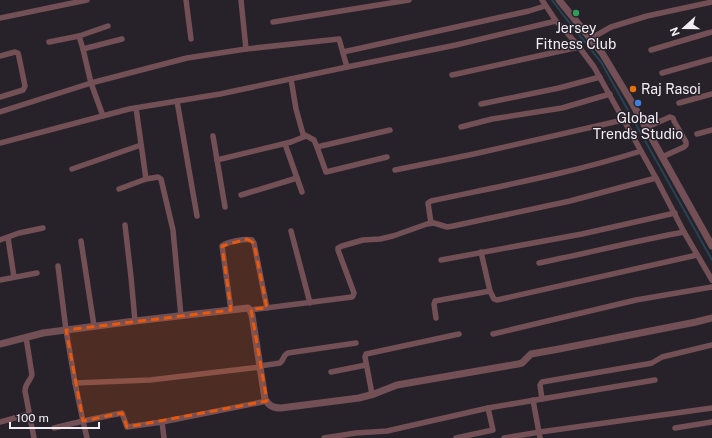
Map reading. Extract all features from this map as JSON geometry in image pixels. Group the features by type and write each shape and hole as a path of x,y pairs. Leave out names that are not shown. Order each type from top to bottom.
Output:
{"street":[{"path":"0,18 67,2 87,0"},
{"path":"186,0 191,39"},
{"path":"241,0 246,49"},
{"path":"273,22 409,0"},
{"path":"559,0 602,53 712,246"},
{"path":"590,39 610,27 702,2 712,2"},
{"path":"343,52 528,11 544,3 556,21 594,67 610,94 640,152 656,178 684,232 712,280"},
{"path":"0,143 136,108 220,94 347,66 456,45 556,21"},
{"path":"49,42 79,36 108,26"},
{"path":"651,50 712,32"},
{"path":"79,36 91,83 103,116"},
{"path":"83,49 122,39"},
{"path":"0,112 91,83 187,58 246,49 340,39 347,66"},
{"path":"452,76 579,47"},
{"path":"0,56 15,52 18,53 25,86 23,90 0,97"},
{"path":"662,73 712,59"},
{"path":"481,104 559,88 600,77"},
{"path":"291,79 296,109 304,134 314,140 326,172 387,157"},
{"path":"461,127 492,119 562,108 610,94"},
{"path":"679,103 712,94"},
{"path":"177,101 196,216"},
{"path":"136,108 146,179"},
{"path":"645,128 673,118 686,142 686,145 662,157"},
{"path":"396,170 623,120"},
{"path":"317,147 390,130"},
{"path":"696,134 712,130"},
{"path":"213,136 225,207"},
{"path":"217,160 285,144 306,136"},
{"path":"285,144 302,192"},
{"path":"72,169 141,145"},
{"path":"431,223 428,203 431,201 566,172 640,152"},
{"path":"118,189 146,179 159,177 162,180 173,230 181,316"},
{"path":"241,195 297,178"},
{"path":"0,344 43,333 94,326 244,308 250,310 349,298 353,296 353,290 338,250 339,247 363,240 380,239 393,236 431,223 453,226 570,201 656,178"},
{"path":"441,260 582,234 675,213"},
{"path":"125,225 134,321"},
{"path":"0,240 42,228"},
{"path":"291,230 310,302"},
{"path":"539,263 636,241 684,232"},
{"path":"8,238 14,277"},
{"path":"231,310 222,246 226,243 247,238 252,240 254,243 267,308"},
{"path":"81,241 94,326"},
{"path":"481,252 490,291 494,299 499,300 698,256"},
{"path":"58,266 66,330 75,383 87,438"},
{"path":"0,280 37,273"},
{"path":"493,334 636,300 712,287"},
{"path":"436,318 435,301 490,291"},
{"path":"250,310 261,366 264,394 272,407 281,408 359,398 397,385 522,363 531,354 558,350 712,318"},
{"path":"372,394 365,355 459,334"},
{"path":"26,337 32,378 25,387 25,391 34,438"},
{"path":"75,383 150,380 261,366 280,363 288,353 356,343"},
{"path":"542,399 540,385 542,382 652,363 662,357 712,345"},
{"path":"331,372 366,365"},
{"path":"324,438 387,430 488,408 655,380"},
{"path":"534,400 540,435"},
{"path":"54,428 122,413 127,427 162,422 267,401"},
{"path":"456,438 493,430 488,408"},
{"path":"504,438 540,435 712,408"},
{"path":"0,422 29,414"},
{"path":"162,422 164,438"},
{"path":"675,428 712,422"}],"highlighted area":[{"path":"247,239 254,243 267,308 251,309 267,401 127,427 122,413 83,421 66,330 231,310 222,246"}],"waterway":[{"path":"552,0 601,62 712,260"}],"place":[{"name":"Jersey Fitness Club","path":"576,13"},
{"name":"Raj Rasoi","path":"633,89"},
{"name":"Global Trends Studio","path":"638,103"}]}
